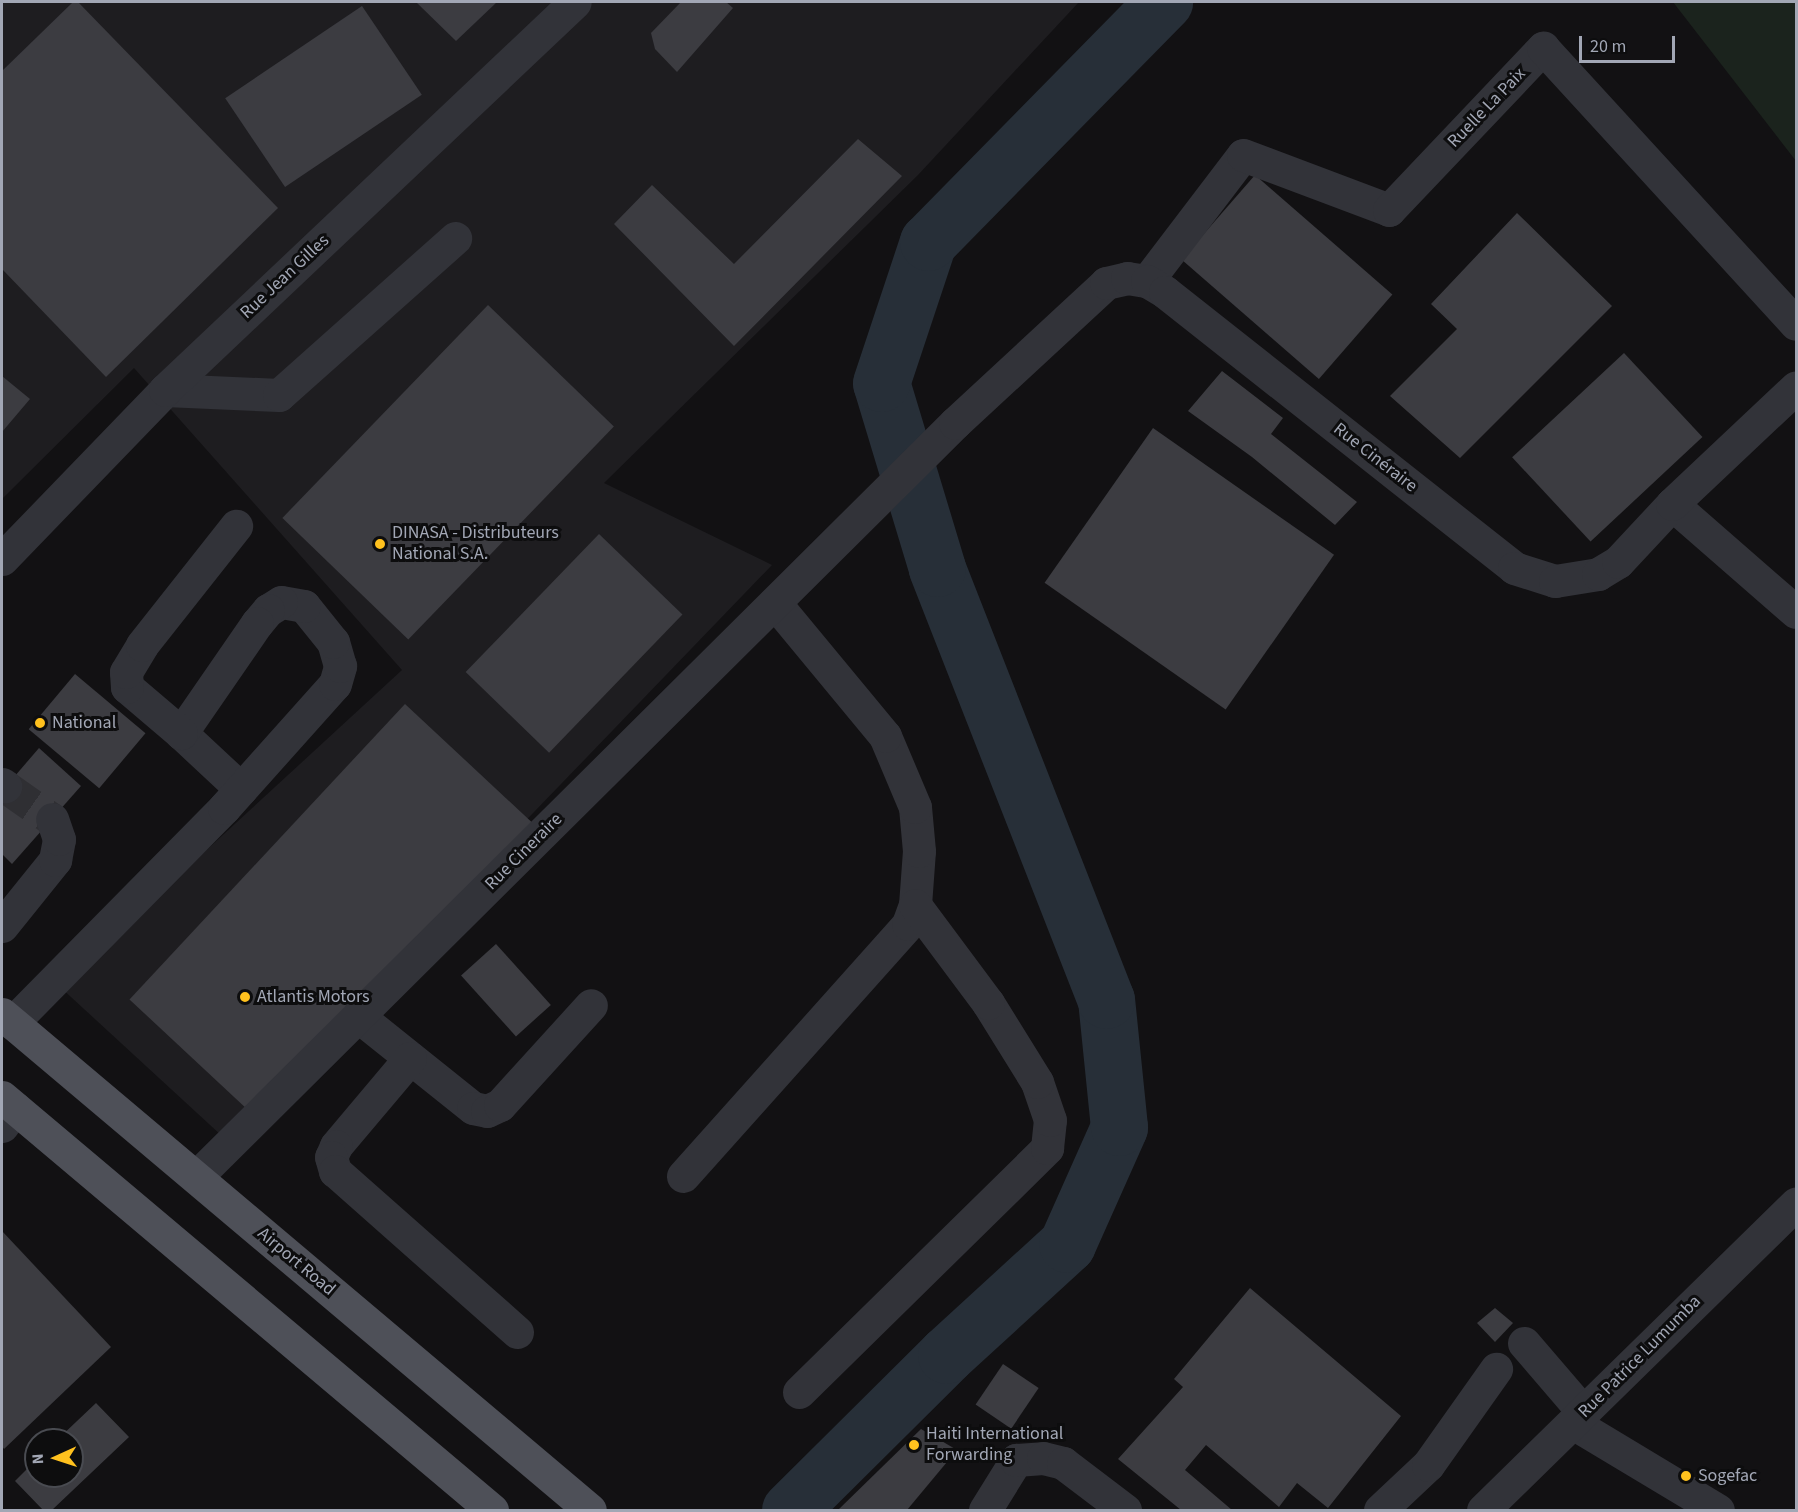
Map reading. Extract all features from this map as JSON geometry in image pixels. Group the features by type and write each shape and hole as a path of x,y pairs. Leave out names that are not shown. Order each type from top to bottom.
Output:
{"main road":[{"name":"Airport Road","path":"7,1018 590,1510"},
{"path":"6,1110 492,1510"}],"street":[{"name":"Rue Jean Gilles","path":"2,559 165,390 575,2"},
{"name":"Ruelle La Paix","path":"1147,281 1243,155 1389,210 1543,48 1797,324"},
{"path":"165,390 279,395 455,238"},
{"name":"Rue Cineraire","path":"196,1177 955,423 1106,283 1126,279 1147,281"},
{"name":"Rue Cinéraire","path":"1147,281 1166,292 1514,568 1555,581 1598,574 1618,562 1672,504 1797,387"},
{"path":"1672,504 1797,612"},
{"path":"236,526 142,645 126,672 127,687 241,789"},
{"path":"7,1018 241,789 335,684 340,666 333,642 303,606 282,602 268,610 181,734"},
{"path":"682,1176 908,924 915,905 919,851 915,807 885,736 775,603"},
{"path":"2,926 55,860 59,839 52,819"},
{"path":"799,1392 1047,1148 1050,1120 1037,1082 987,1003 915,905"},
{"path":"358,1016 473,1108 487,1111 500,1105 591,1005"},
{"path":"410,1058 336,1146 331,1157 335,1171 517,1332"},
{"name":"Rue Patrice Lumumba","path":"1483,1510 1797,1203"},
{"path":"1524,1343 1579,1418 1718,1510"},
{"path":"1380,1510 1428,1465 1496,1369"},
{"path":"985,1510 1016,1460 1043,1458 1063,1463 1125,1510"}],"shaded area":[{"path":"2,2 1079,2 918,175 604,483 772,565 222,1136 59,986 402,670 134,368 2,499"},
{"path":"1673,2 1796,2 1796,161"}],"building":[{"path":"73,2 78,2 278,208 106,377 2,269 2,71"},
{"path":"416,2 497,2 456,41"},
{"path":"681,2 726,2 733,8 677,72 655,49 651,33"},
{"path":"362,6 422,95 285,187 225,98"},
{"path":"858,139 902,176 734,346 614,224 652,185 734,264"},
{"path":"1255,175 1392,294 1319,379 1182,260"},
{"path":"1517,213 1612,306 1460,458 1390,396 1457,329 1431,304"},
{"path":"488,305 614,427 408,639 282,518"},
{"path":"1624,353 1702,437 1591,541 1512,457"},
{"path":"1222,371 1283,418 1271,434 1357,502 1335,525 1252,457 1188,411"},
{"path":"2,376 30,399 2,432"},
{"path":"1153,428 1334,555 1226,710 1045,583"},
{"path":"599,534 682,615 549,753 466,672"},
{"path":"75,674 145,733 99,788 29,729"},
{"path":"405,704 537,827 261,1122 129,999"},
{"path":"39,748 81,786 12,864 2,854 2,791"},
{"path":"496,944 551,1005 516,1036 461,975"},
{"path":"2,1231 111,1347 4,1449 2,1446"},
{"path":"1250,1288 1401,1416 1328,1508 1297,1483 1279,1507 1206,1445 1185,1470 1232,1510 1181,1510 1118,1459 1183,1387 1174,1379"},
{"path":"1495,1308 1513,1323 1495,1342 1477,1323"},
{"path":"1003,1364 1039,1388 1011,1429 976,1405"},
{"path":"96,1403 129,1437 84,1480 84,1428 70,1428"},
{"path":"921,1429 957,1450 907,1510 838,1510"},
{"path":"24,1472 24,1488 75,1488 52,1510 43,1510 15,1481"}],"waterway":[{"path":"790,1510 946,1355 1067,1244 1119,1127 1106,1000 937,568 881,383 928,242 1164,2"}],"tunnel":[{"path":"5,786 52,819"}],"place":[{"name":"DINASA - Distributeurs National S.A.","path":"380,544"},
{"name":"National","path":"40,723"},
{"name":"Atlantis Motors","path":"245,997"},
{"name":"Haiti International Forwarding","path":"914,1445"},
{"name":"Sogefac","path":"1686,1476"}]}
